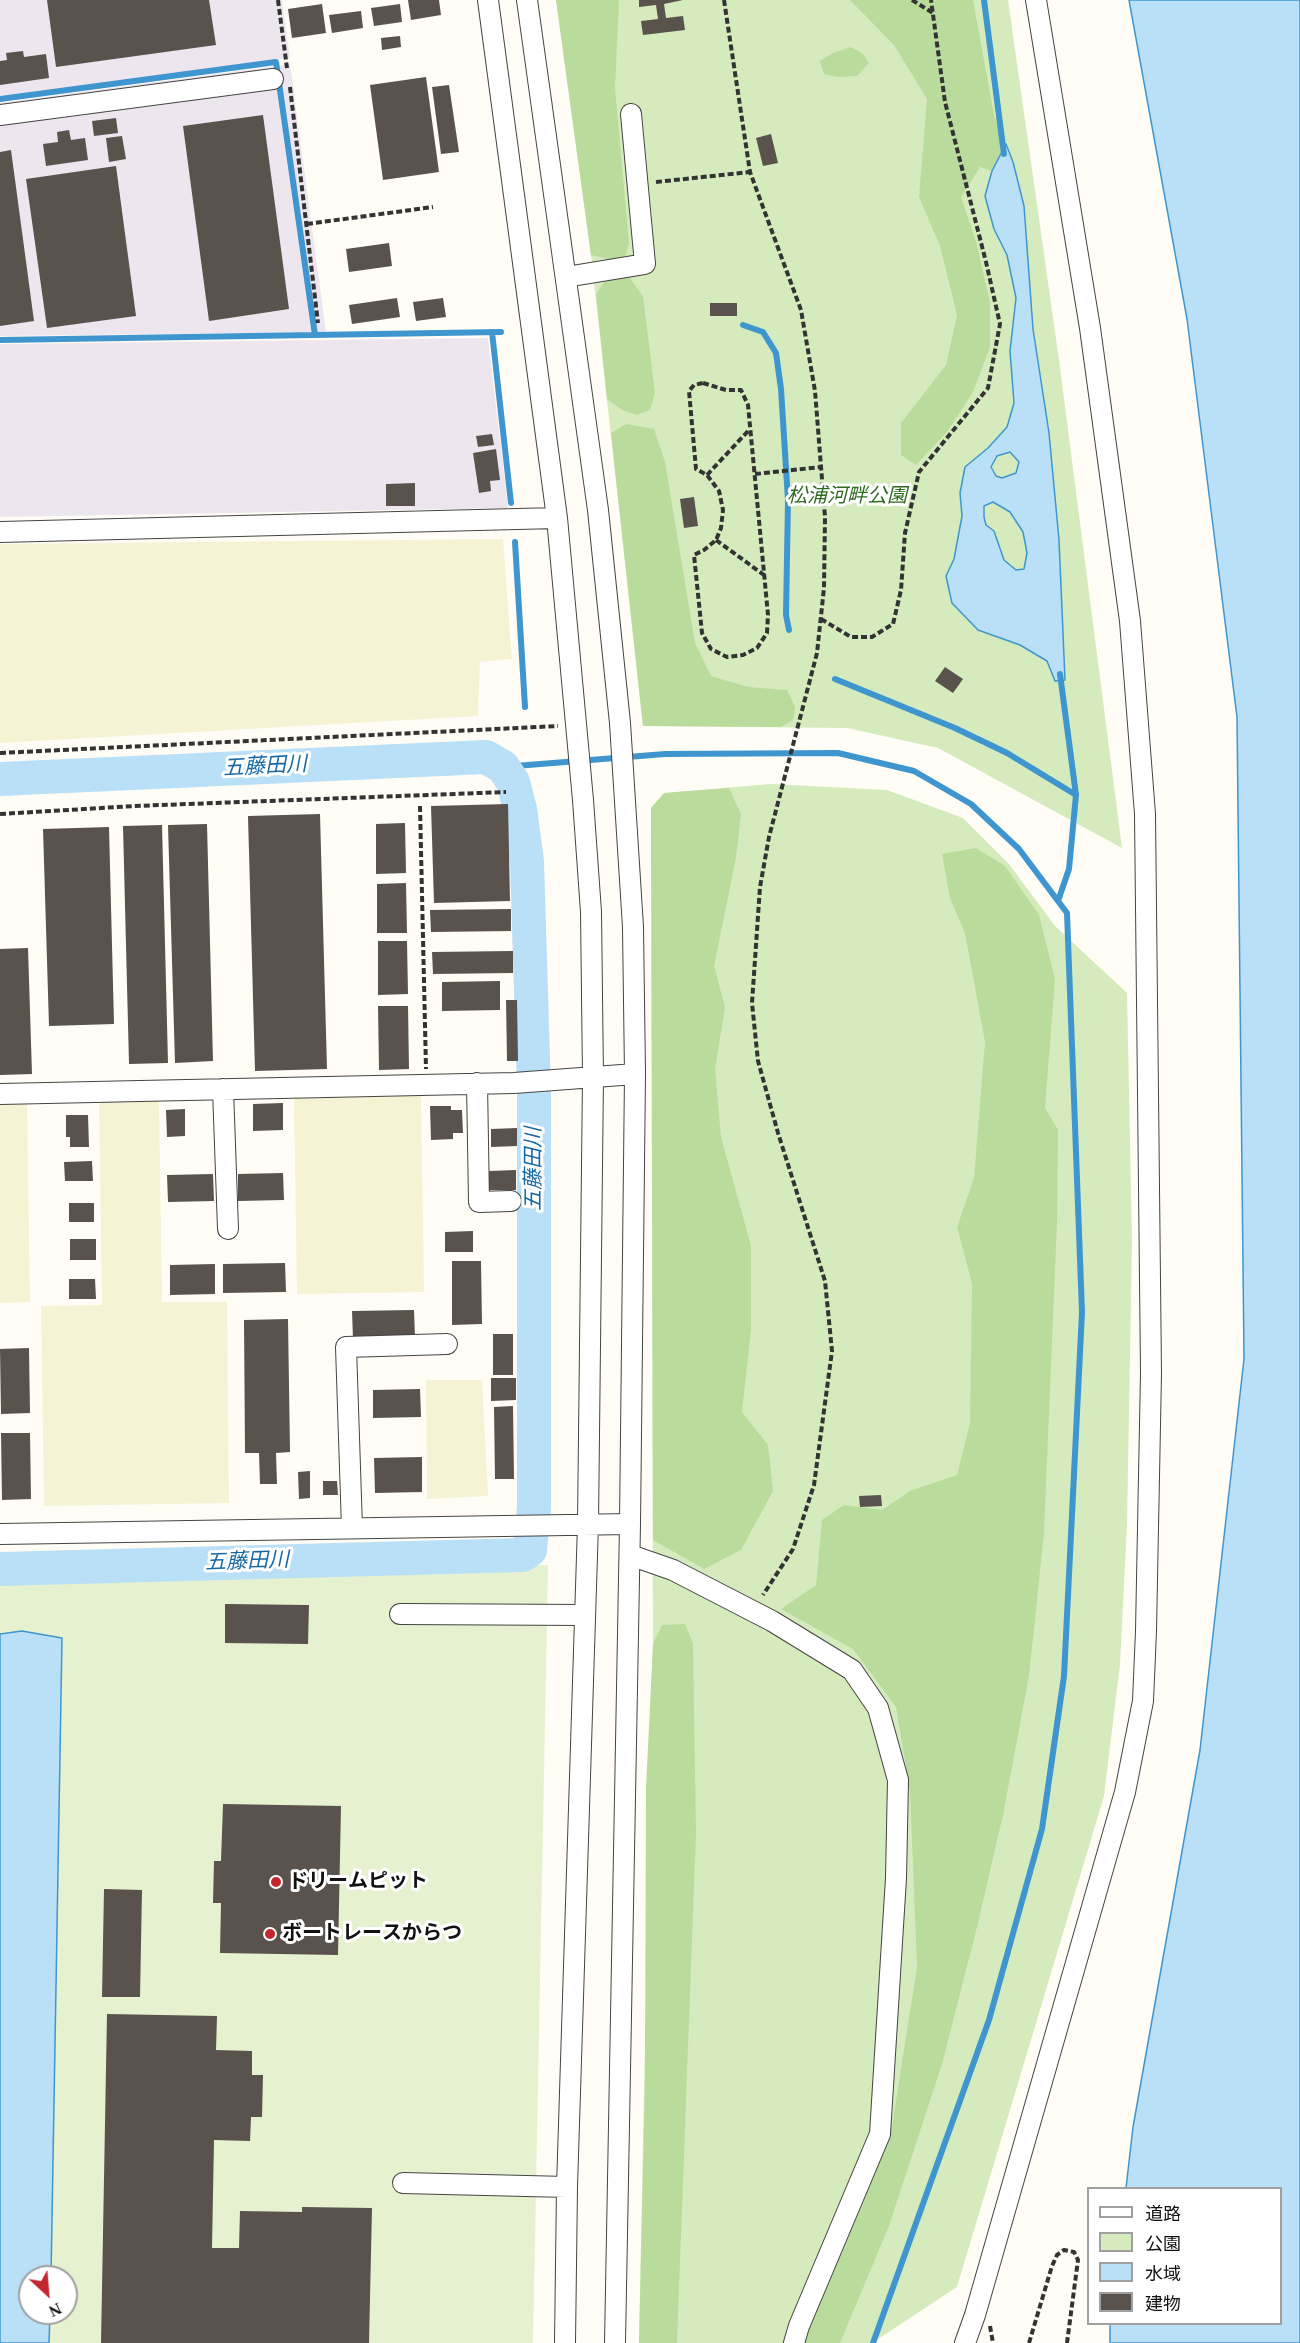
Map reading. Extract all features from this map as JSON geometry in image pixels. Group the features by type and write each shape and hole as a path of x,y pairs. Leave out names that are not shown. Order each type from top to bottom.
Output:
{"street":[{"path":"488,0 557,518 577,726 591,912 593,1077 588,1524 567,2187 565,2343"},
{"path":"527,0 598,510 620,723 633,927 635,1074 630,1555 615,2343"},
{"path":"965,2343 1125,1792 1143,1701 1151,1373 1145,814 1130,621 1090,328 1036,0"},
{"path":"0,115 283,77"},
{"path":"566,278 645,264 631,114"},
{"path":"0,532 557,518"},
{"path":"0,1094 514,1083 635,1074"},
{"path":"477,1083 479,1202 511,1201"},
{"path":"223,1089 228,1229"},
{"path":"352,1528 346,1347 447,1344"},
{"path":"0,1534 630,1524"},
{"path":"630,1555 673,1570 753,1611 852,1670 878,1708 898,1780 896,1878 880,2134 799,2326 794,2343"},
{"path":"400,1614 585,1615"},
{"path":"403,2183 567,2187"}],"path":[{"path":"278,0 283,77 308,224 318,323"},
{"path":"724,0 750,172 801,310 815,391 825,517 824,588 817,653 769,837 760,887 752,1002 758,1061 778,1133 825,1281 832,1351 814,1485 793,1549 753,1611"},
{"path":"912,0 933,13"},
{"path":"821,619 851,637 872,637 893,624 901,590 905,533 919,472 988,388 1000,324 945,102 932,0"},
{"path":"638,184 750,172"},
{"path":"308,224 433,207"},
{"path":"703,383 726,390 741,390 748,405 755,474 765,575 767,633 756,648 743,656 727,657 711,649 702,633 694,555 716,540 721,528 723,510 719,491 706,475 696,469 689,391 694,385 703,383"},
{"path":"706,475 750,429"},
{"path":"755,474 821,467"},
{"path":"716,540 765,575"},
{"path":"0,753 577,726"},
{"path":"0,814 135,806 506,792"},
{"path":"420,806 427,1084"},
{"path":"1029,2343 1052,2266 1057,2255 1064,2250 1074,2252 1078,2260 1067,2343"}],"shaded area":[{"path":"0,0 282,0 290,58 0,96"},
{"path":"290,64 326,332 0,336 0,103"},
{"path":"488,338 508,508 0,517 0,344"},
{"path":"503,539 512,659 480,662 478,716 0,743 0,544"},
{"path":"421,1093 424,1292 297,1294 294,1096"},
{"path":"159,1100 162,1302 227,1302 229,1503 44,1506 41,1306 102,1305 99,1101"},
{"path":"27,1101 30,1302 0,1303 0,1102"},
{"path":"426,1380 482,1380 488,1496 427,1499"}],"green space":[{"name":"松浦河畔公園","path":"556,0 1008,0 1059,360 1122,848 938,748 847,728 643,726 591,255"},
{"path":"556,0 619,0 615,89 629,243 626,255 616,261 591,255"},
{"path":"850,0 973,0 994,115 1006,144 992,171 980,167 961,197 976,241 990,302 990,347 973,392 947,432 916,465 901,455 901,423 946,365 957,315 940,246 919,197 927,99 894,45"},
{"path":"851,47 863,54 869,63 857,76 838,77 824,74 820,61 833,53"},
{"path":"628,276 643,296 655,393 650,410 637,415 622,410 607,399 596,294 606,279"},
{"path":"626,424 654,429 665,462 695,643 711,676 748,687 787,690 795,707 793,720 781,727 643,726 611,433"},
{"path":"771,784 887,790 963,818 1009,864 1055,926 1127,993 1132,1241 1127,1525 1120,1664 1104,1796 957,2287 872,2343 639,2343 653,1644 651,808 664,793"},
{"path":"729,788 741,814 736,858 714,966 725,1007 715,1069 721,1137 751,1246 751,1330 742,1412 768,1445 773,1491 741,1550 704,1569 653,1540 651,808 664,793"},
{"path":"976,848 1005,866 1039,915 1055,979 1045,1108 1058,1130 1057,1223 1044,1533 1029,1676 1003,1815 977,1927 942,2064 889,2226 840,2343 802,2343 807,2327 863,2203 892,2126 917,1967 910,1791 896,1707 853,1649 781,1609 816,1585 822,1520 844,1505 882,1510 910,1491 957,1475 970,1423 972,1284 957,1227 974,1178 985,1042 965,933 950,898 942,854"},
{"name":"ボートレースからつ","path":"548,1565 533,2343 0,2343 0,1577"},
{"path":"685,1624 693,1644 696,1833 677,2343 639,2343 645,2079 646,1788 653,1644 662,1625"}],"water":[{"path":"1129,0 1300,0 1300,2343 1110,2343 1110,2325 1282,2325 1282,2187 1126,2187 1133,2127 1200,1750 1244,1359 1237,717 1187,319"},
{"path":"1006,144 1024,206 1033,329 1049,433 1059,540 1065,680 1055,681 1047,661 1020,645 978,630 952,603 946,576 954,559 962,516 960,493 965,467 988,448 1007,427 1014,403 1010,351 1016,298 1007,255 994,229 985,196 992,171","holes":["1010,452 1019,462 1016,473 1002,478 996,476 991,467 997,456","993,502 1010,512 1023,532 1027,553 1024,569 1016,570 1004,560 994,531 986,525 984,506"]},
{"path":"22,1631 62,1638 51,2265 18,2265 18,2325 50,2325 49,2343 0,2343 0,1634"}],"building":[{"path":"47,0 209,0 216,45 56,67"},
{"path":"408,0 439,0 441,15 411,20"},
{"path":"639,0 683,0 664,4 666,18 683,16 685,30 643,35 641,21 658,19 656,5 639,7"},
{"path":"322,4 326,33 292,38 288,9"},
{"path":"400,4 402,22 374,26 371,8"},
{"path":"361,11 363,28 332,33 329,15"},
{"path":"400,36 401,47 382,50 381,38"},
{"path":"23,51 24,57 46,54 49,78 0,85 0,61 7,60 6,53"},
{"path":"426,77 439,172 383,180 370,85"},
{"path":"449,85 459,152 441,154 432,87"},
{"path":"263,115 289,309 209,321 183,126"},
{"path":"116,118 118,133 94,136 92,121"},
{"path":"69,130 71,140 85,138 88,160 46,166 43,144 58,142 57,132"},
{"path":"771,134 778,163 763,166 756,138"},
{"path":"122,136 126,159 109,162 106,138"},
{"path":"11,150 34,321 0,326 0,152"},
{"path":"116,166 136,316 47,328 26,179"},
{"path":"389,243 392,266 349,272 346,249"},
{"path":"397,298 400,317 352,324 349,305"},
{"path":"443,298 446,317 416,321 413,302"},
{"path":"710,303 737,303 737,316 710,316"},
{"path":"492,434 494,445 478,447 476,436"},
{"path":"496,449 500,480 490,481 491,491 479,493 473,453"},
{"path":"415,483 415,506 386,506 386,484"},
{"path":"694,497 698,526 684,528 680,499"},
{"path":"945,667 963,679 953,693 935,681"},
{"path":"508,804 510,901 434,903 431,806"},
{"path":"320,814 327,1069 255,1071 248,816"},
{"path":"405,823 406,873 376,874 376,824"},
{"path":"207,824 213,1061 175,1063 168,825"},
{"path":"162,825 168,1063 129,1064 123,826"},
{"path":"109,827 114,1024 49,1026 43,829"},
{"path":"406,883 407,933 377,933 377,884"},
{"path":"511,909 511,931 431,932 430,910"},
{"path":"378,941 407,941 408,994 378,995"},
{"path":"28,948 32,1074 0,1075 0,949"},
{"path":"513,951 513,973 433,974 432,952"},
{"path":"500,981 500,1010 442,1011 442,982"},
{"path":"506,1000 517,1000 518,1061 507,1061"},
{"path":"378,1006 408,1006 409,1069 379,1070"},
{"path":"283,1103 283,1130 253,1131 253,1104"},
{"path":"430,1106 451,1106 451,1110 462,1110 463,1133 453,1133 453,1139 431,1140"},
{"path":"185,1109 185,1136 167,1137 166,1110"},
{"path":"66,1115 88,1115 89,1147 70,1147 70,1137 66,1137"},
{"path":"517,1128 517,1146 491,1147 491,1129"},
{"path":"92,1161 93,1181 65,1181 64,1162"},
{"path":"516,1170 516,1190 489,1190 489,1171"},
{"path":"283,1173 284,1200 238,1201 238,1174"},
{"path":"213,1174 214,1201 168,1202 167,1175"},
{"path":"69,1203 94,1203 94,1222 69,1222"},
{"path":"473,1231 473,1252 445,1252 445,1232"},
{"path":"70,1239 96,1239 96,1260 70,1260"},
{"path":"452,1261 481,1261 482,1324 452,1325"},
{"path":"285,1263 286,1292 223,1293 223,1264"},
{"path":"215,1264 215,1294 170,1295 170,1265"},
{"path":"69,1279 95,1279 96,1299 69,1299"},
{"path":"414,1310 415,1338 353,1339 352,1311"},
{"path":"288,1319 290,1452 276,1453 277,1484 260,1484 259,1453 245,1453 244,1320"},
{"path":"493,1334 513,1334 513,1375 493,1375"},
{"path":"29,1348 30,1413 1,1414 0,1349"},
{"path":"491,1378 516,1378 516,1400 491,1401"},
{"path":"420,1389 421,1417 373,1418 373,1390"},
{"path":"513,1406 514,1479 495,1479 494,1407"},
{"path":"1,1433 30,1433 31,1499 2,1500"},
{"path":"422,1457 422,1492 375,1493 374,1458"},
{"path":"310,1471 310,1498 299,1499 298,1472"},
{"path":"323,1481 337,1481 338,1495 323,1495"},
{"path":"881,1495 882,1506 860,1507 859,1496"},
{"path":"225,1604 309,1605 308,1644 225,1643"},
{"name":"ドリームピット","path":"223,1804 341,1806 338,1955 220,1953 221,1903 213,1903 214,1861 221,1861"},
{"path":"104,1889 142,1890 140,1997 102,1997"},
{"path":"107,2014 217,2016 216,2050 252,2051 252,2075 263,2075 262,2117 251,2117 250,2141 214,2140 212,2248 239,2248 240,2211 302,2212 302,2207 372,2208 369,2343 101,2343"}],"waterway":[{"path":"984,0 1004,154"},
{"path":"0,99 276,62 315,335"},
{"path":"743,325 763,332 776,353 781,389 788,500 786,615 789,630"},
{"path":"492,332 511,503"},
{"path":"0,340 501,332"},
{"path":"515,542 525,707"},
{"path":"1058,901 1069,869 1076,795 1060,674"},
{"path":"835,679 955,728 1007,753 1076,795"},
{"path":"503,767 665,754 838,753 914,771 971,804 1019,849 1067,913 1082,1312 1064,1676 1042,1829 989,2020 873,2343"},
{"name":"五藤田川","path":"0,779 486,757 503,767 513,782 520,809 527,862 534,1090 534,1508 530,1550 523,1555 0,1569"}],"place":[{"name":"ドリームピット","path":"276,1882"},
{"name":"ボートレースからつ","path":"270,1934"}]}
